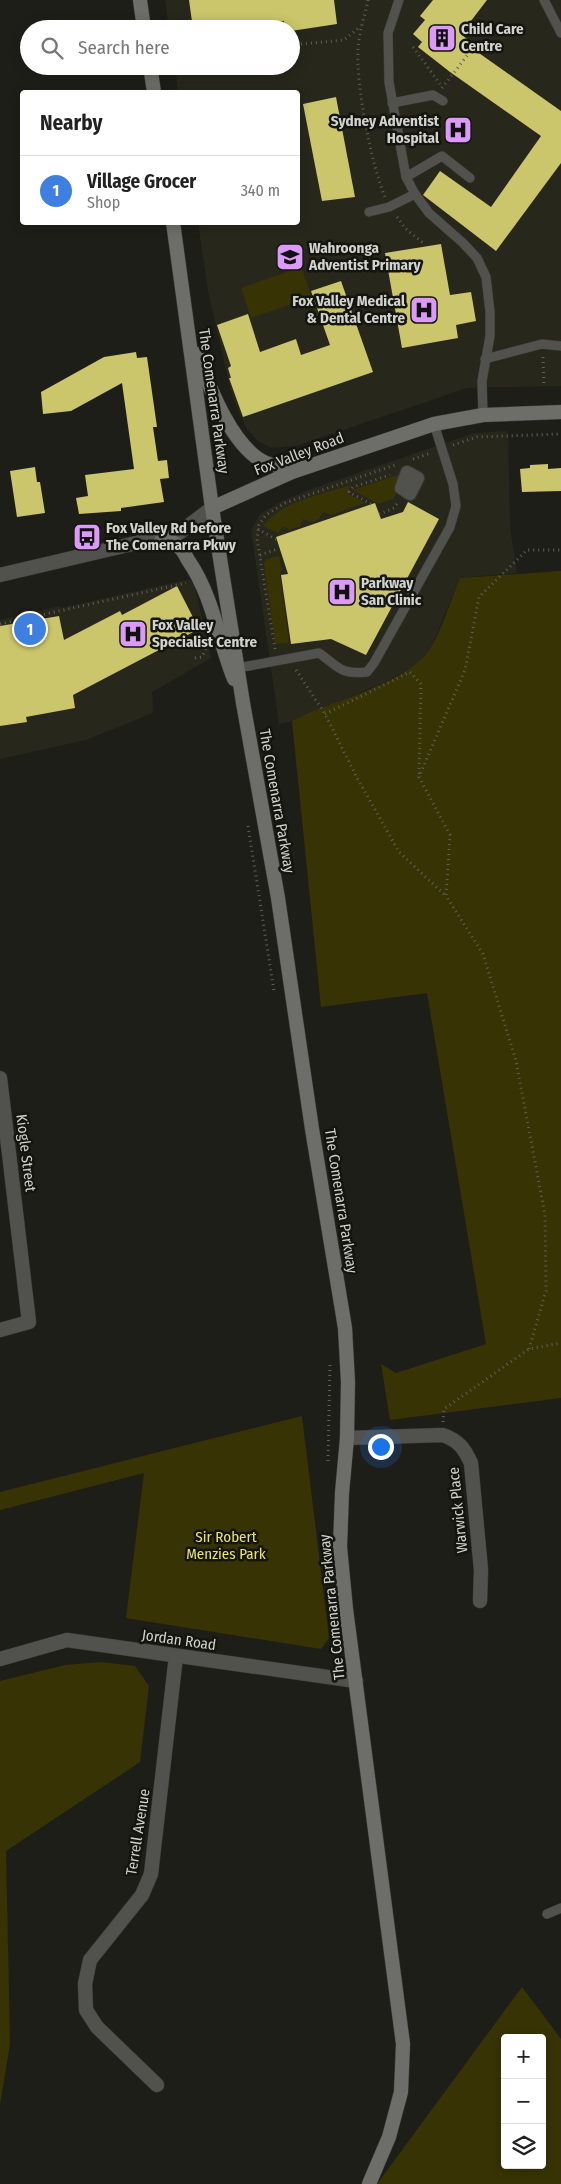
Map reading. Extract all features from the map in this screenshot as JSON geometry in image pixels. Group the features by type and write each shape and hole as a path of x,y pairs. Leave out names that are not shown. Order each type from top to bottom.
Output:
{"main road":[{"path":"140,0 143,20"},
{"path":"151,75 154,90"},
{"name":"The Comenarra Parkway","path":"172,225 212,508 243,702 278,898 312,1129 345,1328 348,1382 347,1438 340,1547 346,1609 402,2044 401,2092 389,2137 369,2184"},
{"path":"188,328 221,411 237,437 251,452 265,462 303,468"},
{"name":"Fox Valley Road","path":"212,508 303,468 434,424 484,415 561,412"},
{"path":"162,538 176,544 182,550 204,584 223,651 243,702"}],"street":[{"name":"Fox Valley Road","path":"0,575 179,533 212,508"},
{"name":"Kiogle Street","path":"0,1078 29,1322 0,1330"},
{"path":"347,1438 443,1435"},
{"name":"Warwick Place","path":"443,1435 456,1440 464,1448 471,1463 481,1570 480,1601"},
{"name":"Jordan Road","path":"0,1659 67,1640 356,1681"},
{"name":"Terrell Avenue","path":"157,2085 97,2027 86,2010 85,1984 90,1960 142,1895 151,1874 176,1656"}],"lane":[{"path":"399,0 388,33 389,82 406,177 414,194 429,213 478,258 486,277 490,312 490,336 484,359 482,381 484,415"},
{"path":"544,0 561,33"},
{"path":"392,103 433,96 441,100"},
{"path":"406,177 442,156 470,178"},
{"path":"369,212 389,207 414,194"},
{"path":"484,359 542,344 561,346"},
{"path":"238,668 319,653 336,667 350,674 367,672 374,663 450,527 456,506 454,484 434,424"},
{"path":"547,1914 561,1908"}],"path":[{"path":"368,0 358,50 365,115 379,184 389,207 405,228 422,243"},
{"path":"300,44 344,40 362,26"},
{"path":"441,100 442,86 476,44 486,51 492,41"},
{"path":"413,47 442,86"},
{"path":"542,344 544,387"},
{"path":"277,662 257,540 258,528 266,515 285,503 477,437 561,434"},
{"path":"371,504 349,492 353,487 397,472"},
{"path":"377,509 381,513 394,508 405,490"},
{"path":"258,528 277,540"},
{"path":"260,555 278,549"},
{"path":"419,777 465,670 479,597 527,550 561,550"},
{"path":"0,624 191,582"},
{"path":"195,658 202,657 207,648 205,639"},
{"path":"295,658 296,672 325,714 356,776 399,852 446,896 483,954 516,1061 545,1215 546,1291 529,1349"},
{"path":"325,714 410,672 422,684 419,777 450,835 446,896"},
{"path":"248,825 276,999"},
{"path":"443,1435 444,1409 529,1349 561,1343"},
{"path":"328,1466 330,1360"}],"shaded area":[{"name":"Sydney Adventist Hospital","path":"165,0 561,0 561,386 467,388 296,446 272,448 258,441 247,429 232,396 208,291 198,225 300,225 300,90 178,90 176,75 300,75 300,20 168,20"},
{"path":"508,431 510,527 517,573 460,578 431,648 418,664 385,682 292,721 279,724 251,530 260,514 280,502 311,489 474,433"},
{"path":"190,579 195,587 211,658 152,692 153,713 86,740 0,759 0,620"}],"green space":[{"path":"301,267 312,297 251,318 241,288"},
{"path":"407,472 393,499 378,504 353,490"},
{"path":"351,485 347,493 365,503 331,515 323,512 319,519 312,522 303,519 300,526 290,530 283,526 278,533 263,526 271,517 292,504"},
{"path":"279,556 289,643 275,644 264,563 267,559"},
{"path":"561,571 561,1398 390,1420 381,1364 396,1373 486,1344 427,993 321,1007 292,721 367,691 404,672 419,661 434,642 460,578"},
{"name":"Sir Robert Menzies Park","path":"302,1416 329,1638 321,1649 126,1618 144,1473 0,1510 0,1492"},
{"path":"101,1662 135,1666 149,1686 140,1762 6,1851 10,2044 0,2105 0,1681 65,1665"},
{"path":"522,1987 561,2039 561,2184 377,2184"}],"building":[{"path":"189,0 334,0 337,24 300,30 300,20 192,20"},
{"path":"433,0 487,0 461,34 472,43 469,46 561,111 561,163 496,251 423,195 440,171 491,207 541,136 418,47 422,42 413,34 425,20 420,16"},
{"path":"336,97 355,197 322,201 303,104"},
{"name":"Fox Valley Medical & Dental Centre","path":"441,244 450,295 471,292 476,321 456,325 458,338 402,348 385,253"},
{"path":"341,281 373,372 243,417 229,378 231,378 228,368 231,366 217,325 248,314 260,352 296,339 301,355 330,345 311,291"},
{"path":"136,352 137,358 147,357 157,427 153,427 158,461 167,460 169,478 160,479 164,502 121,508 121,511 79,514 76,498 88,496 85,475 134,469 122,383 71,411 43,414 41,392 104,357"},
{"path":"548,464 548,469 561,468 561,491 522,492 520,469 530,468 530,465"},
{"path":"35,467 37,482 40,482 45,513 17,517 10,471"},
{"name":"Parkway San Clinic","path":"408,502 439,519 366,655 331,639 291,644 281,575 288,574 276,537 375,503 381,519 403,512"},
{"path":"177,586 199,629 73,695 75,708 26,717 27,722 0,726 0,626 59,616 64,640 120,611 122,615"}],"place":[{"name":"Child Care Centre","path":"442,38"},
{"name":"Sydney Adventist Hospital","path":"458,130"},
{"name":"Wahroonga Adventist Primary","path":"290,257"},
{"name":"Fox Valley Medical & Dental Centre","path":"424,310"},
{"name":"Fox Valley Rd before The Comenarra Pkwy","path":"87,537"},
{"name":"Parkway San Clinic","path":"342,592"},
{"name":"Village Grocer","path":"30,629"},
{"name":"Fox Valley Specialist Centre","path":"133,634"}]}
